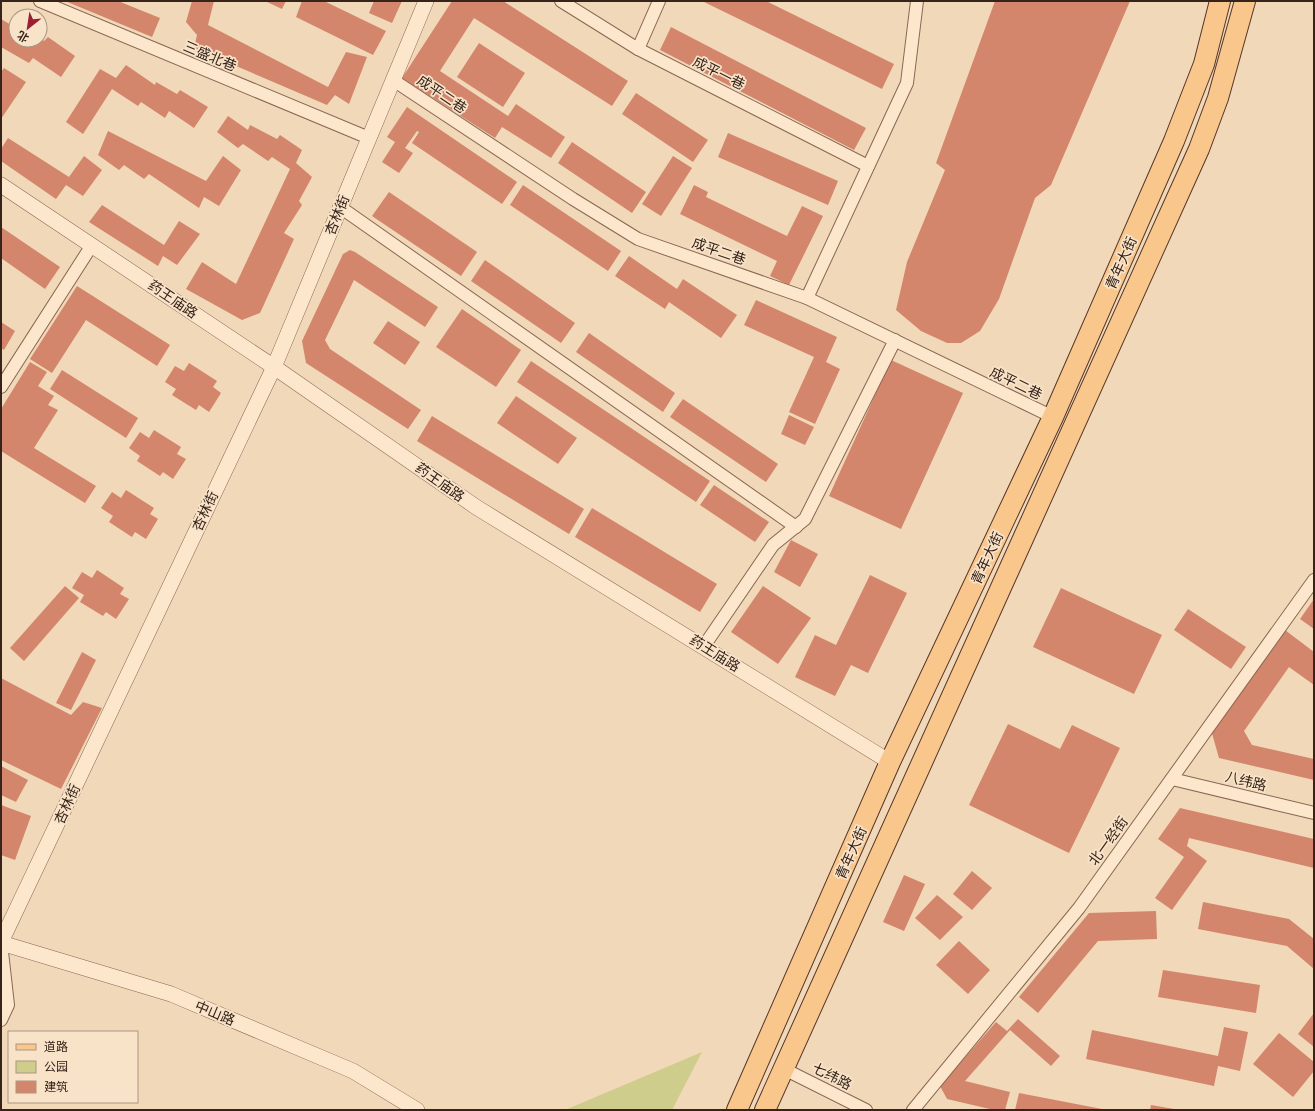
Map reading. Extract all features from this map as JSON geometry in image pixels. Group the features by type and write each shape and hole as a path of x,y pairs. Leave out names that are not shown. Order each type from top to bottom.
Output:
{"main road":[{"name":"青年大街","path":"737,1110 890,762 1053,418 1174,141 1204,64 1220,1"},
{"name":"青年大街","path":"765,1110 1199,149 1218,98 1245,1"}],"street":[{"name":"三盛北巷","path":"40,1 369,138"},
{"name":"杏林街","path":"1,943 274,367 426,1"},
{"name":"成平一巷","path":"561,1 638,49 868,166"},
{"path":"638,49 659,1"},
{"path":"807,298 907,84 918,1"},
{"name":"成平二巷","path":"393,80 573,199 638,239 807,298 1053,418"},
{"name":"药王庙路","path":"1,184 274,367 476,507 704,646 890,762"},
{"path":"340,207 796,527"},
{"path":"1,387 92,245"},
{"path":"704,646 773,545 805,519 895,340"},
{"name":"北一经街","path":"913,1110 1079,908 1314,580"},
{"name":"八纬路","path":"1172,778 1314,813"},
{"path":"1,943 8,1006 1,1020"},
{"name":"中山路","path":"1,943 171,994 353,1071 417,1110"},
{"name":"七纬路","path":"784,1069 866,1110"}],"green space":[{"path":"702,1052 672,1110 565,1110"}],"building":[{"path":"65,1 118,1 160,18 152,37"},
{"path":"192,1 214,1 208,25 328,87 346,52 367,57 349,104 335,95 327,105 194,48 197,35 186,22"},
{"path":"265,1 286,1 282,9"},
{"path":"302,1 324,1 386,31 373,55 296,17"},
{"path":"374,1 402,1 392,23 369,13"},
{"path":"452,1 503,1 628,81 612,106 474,18 440,71 508,116 516,104 565,137 551,158 502,127 495,138 402,78"},
{"path":"702,1 766,1 894,64 882,89"},
{"path":"995,1 1130,1 1051,185 1035,198 999,299 980,331 961,343 947,343 921,331 896,310 907,262 945,170 936,163"},
{"path":"1,19 8,23 8,48 48,48 48,37 75,56 61,77 33,58 29,63 1,47"},
{"path":"671,27 866,128 854,150 660,50"},
{"path":"479,43 525,73 503,107 457,77"},
{"path":"126,65 155,85 156,82 177,94 180,90 208,107 194,128 169,111 165,118 141,102 138,106 112,89 83,134 66,122 100,69 116,78"},
{"path":"4,68 26,82 1,119 1,72"},
{"path":"636,93 708,140 693,162 622,114"},
{"path":"407,107 517,182 502,204 412,143 419,132 417,131 405,148 413,153 399,173 382,162 395,142 387,137"},
{"path":"228,116 248,130 250,125 277,139 280,135 302,150 296,163 312,177 299,201 302,205 284,233 294,239 260,313 242,320 186,289 202,262 236,284 290,169 272,157 268,161 243,144 238,148 217,132"},
{"path":"108,131 206,181 223,156 241,170 219,206 204,197 199,208 149,174 144,179 124,165 119,170 98,155"},
{"path":"728,133 838,181 828,205 718,157"},
{"path":"8,138 69,177 84,156 102,170 83,196 66,185 56,199 1,161 1,149"},
{"path":"572,142 646,192 632,213 558,163"},
{"path":"673,156 692,168 661,216 642,204"},
{"path":"523,185 621,251 608,271 510,205"},
{"path":"694,185 708,192 706,197 787,236 802,206 823,216 789,285 770,276 777,261 680,214"},
{"path":"389,192 477,252 461,276 372,216"},
{"path":"102,205 164,245 179,221 200,234 177,265 163,256 158,266 89,222"},
{"path":"1,227 60,267 45,289 1,258"},
{"path":"350,250 438,307 425,327 354,280 325,340 330,349 421,410 408,429 306,363 302,341 343,254"},
{"path":"629,256 677,289 683,279 737,315 721,338 669,302 665,309 615,276"},
{"path":"485,260 575,323 561,343 471,281"},
{"path":"77,286 170,345 157,366 86,320 52,373 30,359"},
{"path":"756,300 837,337 826,362 840,369 815,424 789,412 814,357 744,325"},
{"path":"462,309 521,350 496,387 436,347"},
{"path":"388,321 420,342 405,365 373,343"},
{"path":"1,322 15,331 4,350 1,348"},
{"path":"589,333 675,393 663,412 576,352"},
{"path":"891,360 963,393 901,529 829,496"},
{"path":"531,361 710,481 696,502 517,382"},
{"path":"30,362 47,372 38,386 54,396 48,405 58,410 34,448 96,486 85,503 1,451 1,409"},
{"path":"189,363 217,381 213,387 221,393 209,412 199,405 196,410 172,395 176,389 165,382 175,366 184,371"},
{"path":"62,370 138,418 126,438 50,389"},
{"path":"516,396 577,438 558,464 497,423"},
{"path":"683,399 778,464 766,482 670,417"},
{"path":"789,415 814,427 805,445 781,434"},
{"path":"432,416 584,509 569,534 417,441"},
{"path":"154,430 181,447 177,454 186,459 173,479 163,472 160,476 137,461 140,456 129,448 140,432 149,438"},
{"path":"714,485 769,522 755,542 700,505"},
{"path":"126,490 154,508 150,514 158,519 146,539 135,532 132,537 109,522 113,516 101,508 112,492 121,498"},
{"path":"592,508 717,584 700,612 575,537"},
{"path":"791,540 818,554 800,587 774,572"},
{"path":"97,570 124,588 120,594 129,599 116,619 106,612 103,616 80,602 84,595 72,588 82,572 92,578"},
{"path":"870,575 907,593 868,673 851,665 835,696 795,677 815,635 836,645"},
{"path":"65,586 79,598 24,661 10,648"},
{"path":"763,586 811,618 778,664 731,632"},
{"path":"1061,588 1162,635 1134,694 1033,647"},
{"path":"1314,599 1314,629 1300,619"},
{"path":"1188,609 1246,647 1231,669 1174,630"},
{"path":"1285,630 1314,652 1314,685 1289,667 1244,731 1252,745 1314,759 1314,780 1219,758 1211,730"},
{"path":"82,652 96,660 71,710 56,703"},
{"path":"1,678 71,715 83,702 102,708 61,789 1,760"},
{"path":"1008,724 1060,749 1072,725 1120,748 1069,853 969,805"},
{"path":"1,766 28,780 16,802 1,795"},
{"path":"1,805 31,816 15,860 1,855"},
{"path":"1180,808 1314,839 1314,868 1189,838 1187,846 1207,861 1172,910 1155,898 1184,857 1158,839"},
{"path":"972,871 992,888 972,910 953,894"},
{"path":"904,875 925,884 904,931 883,922"},
{"path":"937,895 963,917 940,940 915,918"},
{"path":"1203,902 1289,919 1314,939 1314,969 1287,946 1198,929"},
{"path":"1156,911 1157,939 1098,941 1038,1013 1019,997 1089,913"},
{"path":"959,941 990,970 968,994 936,965"},
{"path":"1163,970 1260,985 1256,1013 1158,997"},
{"path":"1314,1013 1314,1047 1298,1034"},
{"path":"1018,1019 1060,1056 1051,1066 1010,1030 965,1081 1010,1092 1005,1110 994,1110 947,1099 940,1086 996,1022 1007,1031"},
{"path":"1224,1027 1248,1032 1240,1071 1218,1066 1214,1086 1086,1059 1092,1030 1218,1056"},
{"path":"1279,1033 1314,1062 1314,1071 1293,1097 1253,1064"},
{"path":"1019,1093 1102,1109 1102,1110 1015,1110"},
{"path":"1151,1105 1174,1109 1174,1110 1150,1110"}]}
